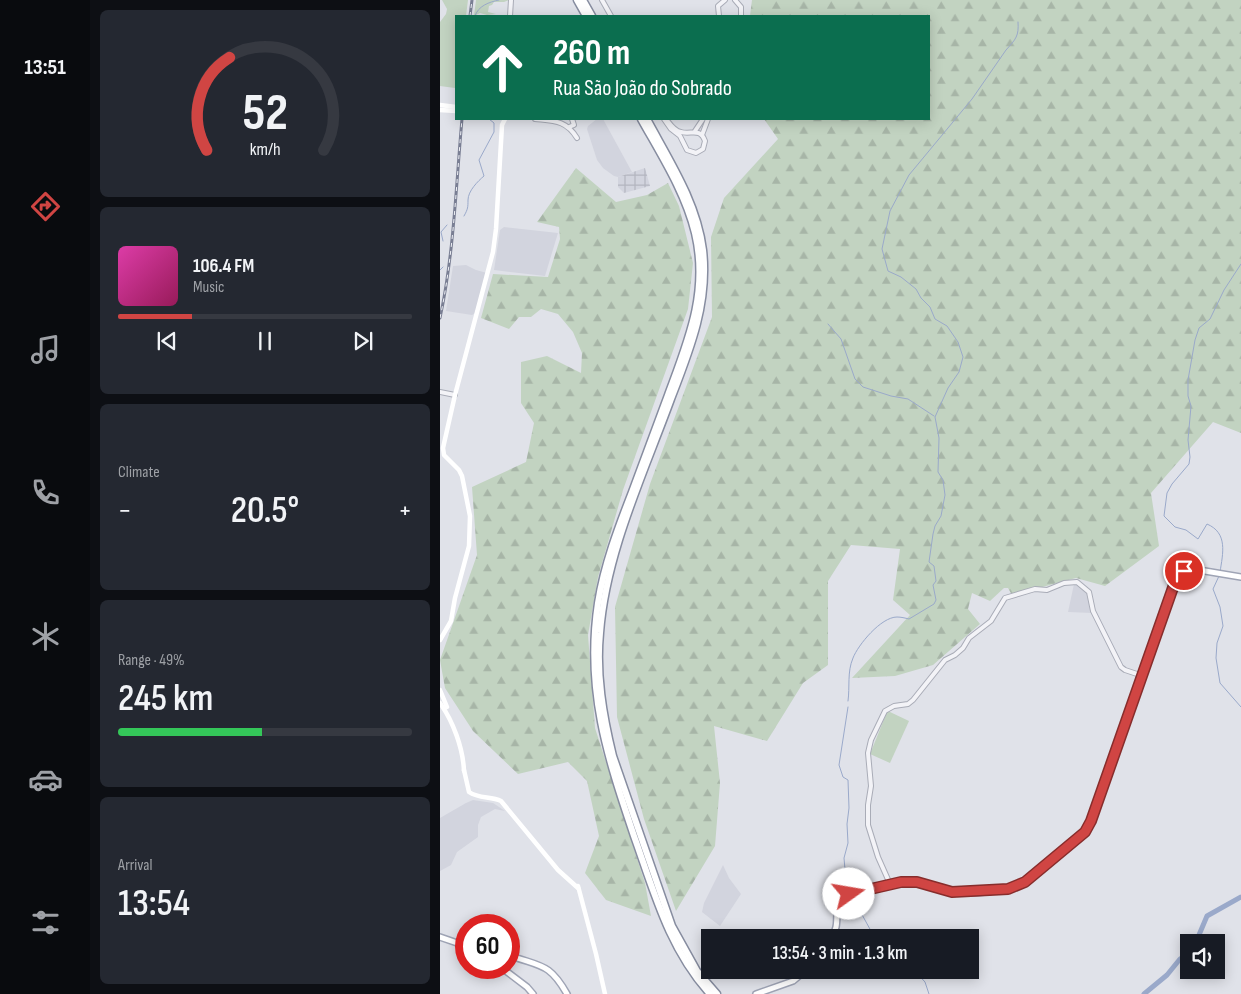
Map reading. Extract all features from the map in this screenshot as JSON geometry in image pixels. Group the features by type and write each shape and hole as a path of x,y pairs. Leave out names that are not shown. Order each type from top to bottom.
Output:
{"highway":[{"path":"577,0 585,15"},
{"path":"583,0 591,15"},
{"path":"642,120 673,177 690,216 698,248 698,302 690,335 621,519 604,576 598,603 594,638 595,681 598,710 609,758 660,909 675,945 693,974 710,994"},
{"path":"648,120 693,210 703,249 704,286 702,305 692,343 626,520 608,578 600,632 600,690 613,756 669,920 678,940 697,971 717,994"}],"main road":[{"path":"440,105 455,111"},
{"path":"440,110 455,107"},
{"path":"440,640 451,621 469,546 470,516 462,476 442,451 493,252 502,120"},
{"path":"836,929 837,905 839,900 847,894 901,882 912,882 952,892 1008,889 1025,882 1085,832 1091,821 1176,579 1180,574 1193,570 1241,577"},
{"path":"440,691 443,708"},
{"path":"440,691 443,708"},
{"path":"440,703 456,735 462,754 465,789 468,796 495,801 517,819 555,865 572,879 578,888 605,994"},
{"path":"440,937 455,942"},
{"path":"520,959 543,966 552,972 568,994"},
{"path":"517,979 533,994"},
{"path":"756,994 795,979"}],"street":[{"path":"510,15 511,0"},
{"path":"600,0 608,15"},
{"path":"719,15 718,6 725,0"},
{"path":"735,0 741,6 741,15"},
{"path":"546,120 556,121 569,127 577,138"},
{"path":"569,127 574,124 572,120"},
{"path":"666,120 676,130 695,131 702,135 705,141 704,145 698,152 688,150 666,120"},
{"path":"695,131 702,120"},
{"path":"702,135 708,120"},
{"path":"683,141 689,132"},
{"path":"440,392 455,396"},
{"path":"890,884 878,857 868,825 868,805 871,786 868,753 871,740 885,711 894,706 908,704 913,700 945,660 955,655 963,648 969,638 987,625 1001,602 1009,597 1035,590 1047,590 1077,582 1090,592 1093,611 1120,666 1143,676"}],"shaded area":[{"path":"596,120 604,120 632,172 618,177 603,168 597,160 587,129"},
{"path":"645,168 650,186 624,193 618,187 618,177"},
{"path":"504,227 558,233 545,276 494,270 500,230"},
{"path":"466,265 487,273 475,313 472,315 446,311 453,266"},
{"path":"1074,584 1087,593 1092,613 1068,612"},
{"path":"473,800 493,803 505,811 495,809 481,817 478,825 478,837 457,852 451,865 440,871 440,818"},
{"path":"723,865 729,878 741,894 720,926 702,912 704,903"}],"green space":[{"path":"442,0 468,0 466,15 455,15 455,88 440,86 440,22 447,9"},
{"path":"476,0 509,0 494,2 489,6 488,12 496,14 487,15 480,13 474,15"},
{"path":"752,0 1241,0 1241,433 1213,422 1151,493 1159,546 1105,586 1076,578 1012,595 1008,588 1004,588 990,601 972,593 968,609 980,624 933,665 895,676 852,678 910,615 893,600 900,549 851,545 828,581 828,665 803,683 767,741 714,726 720,783 715,846 676,911 644,819 617,717 615,607 650,484 712,317 711,237 724,198 778,139 765,120 930,120 930,15 750,15"},
{"path":"576,168 616,202 647,195 668,183 679,206 693,263 688,309 623,490 598,577 588,635 595,728 645,883 651,916 606,900 585,873 599,836 587,781 568,762 518,774 473,731 445,688 440,660 477,555 472,487 526,462 534,423 521,403 521,362 547,356 581,373 582,353 573,332 558,314 541,309 531,317 519,317 509,329 481,318 493,274 548,277 560,239 559,227 537,222"},
{"path":"887,712 909,721 890,763 870,754"}],"waterway":[{"path":"475,15 484,5 499,0"},
{"path":"848,701 851,663 865,639 877,627 891,618 902,617 909,619 934,604 936,600 933,585 936,581 934,566 929,562 933,534 941,516 945,495 943,480 938,472 939,438 935,417 948,388 959,372 963,357 958,342 947,326 935,319 930,307 921,298 916,289 901,277 888,271 882,249 890,211 909,175 972,99 1014,40 1018,31 1018,22"},
{"path":"464,216 471,190 484,176 479,160 494,132 494,123 490,120"},
{"path":"443,241 441,232 447,225"},
{"path":"1220,572 1223,551 1221,538 1214,528 1207,524 1198,539 1186,530 1175,527 1164,516 1167,493 1189,464 1188,440 1191,406 1188,396 1188,380 1195,340 1199,328 1210,319 1224,290 1241,264"},
{"path":"440,270 443,267"},
{"path":"828,324 841,339 855,379 863,387 908,399 934,416"},
{"path":"1219,576 1213,589 1220,607 1223,626 1217,643 1216,658 1220,683 1241,707"},
{"path":"847,893 844,858 848,843 848,780 843,777 839,765 848,707"},
{"path":"848,897 860,911 870,929"},
{"path":"1199,934 1207,916 1241,897"},
{"path":"1144,994 1167,975 1180,959"},
{"path":"922,979 929,994"}],"railway":[{"path":"470,15 472,0"},
{"path":"440,318 452,244 462,120"}],"route":[{"path":"849,894 901,882 917,882 938,889 965,893 1008,889 1025,882 1085,832 1091,821 1176,579 1184,571"}]}
